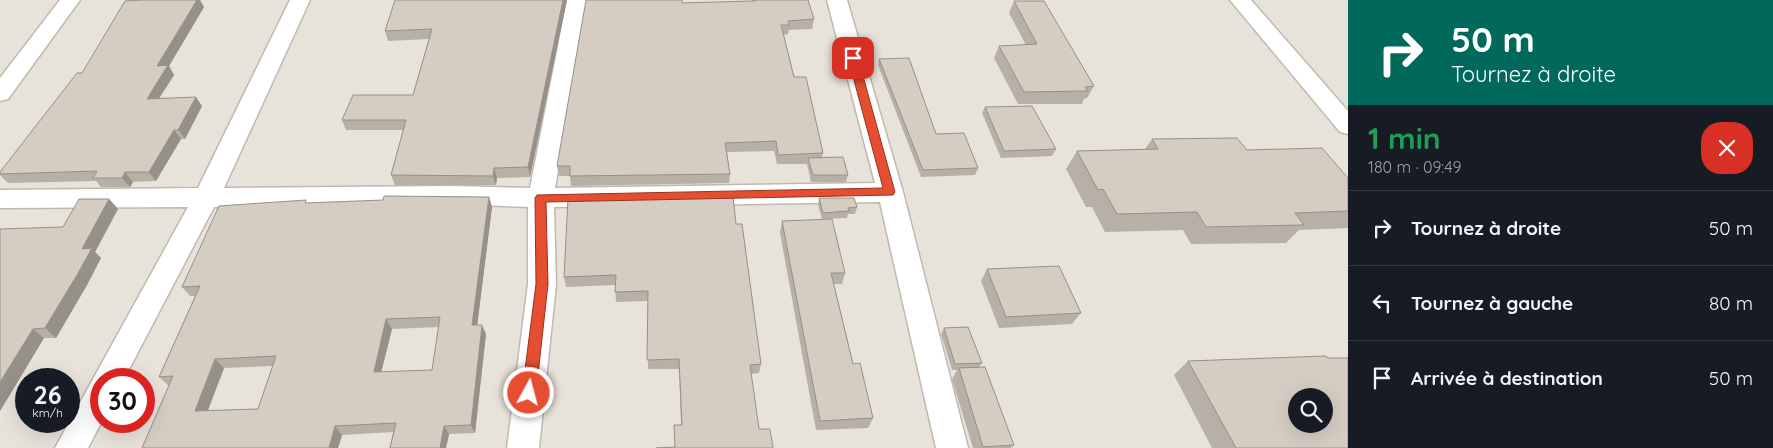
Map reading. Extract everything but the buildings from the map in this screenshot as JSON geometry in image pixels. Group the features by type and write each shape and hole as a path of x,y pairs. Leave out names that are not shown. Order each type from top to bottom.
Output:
{"street":[{"path":"0,94 70,0"},
{"path":"114,368 206,198 300,0"},
{"path":"523,448 542,284 541,198 577,0"},
{"path":"837,0 890,192 952,448"},
{"path":"1240,0 1348,126"},
{"path":"0,198 450,195 541,198 890,192"},
{"path":"71,448 90,413"}],"shaded area":[{"path":"0,0 1348,0 1348,448 0,448"}],"route":[{"path":"529,393 542,284 541,198 890,192 853,58"}]}
